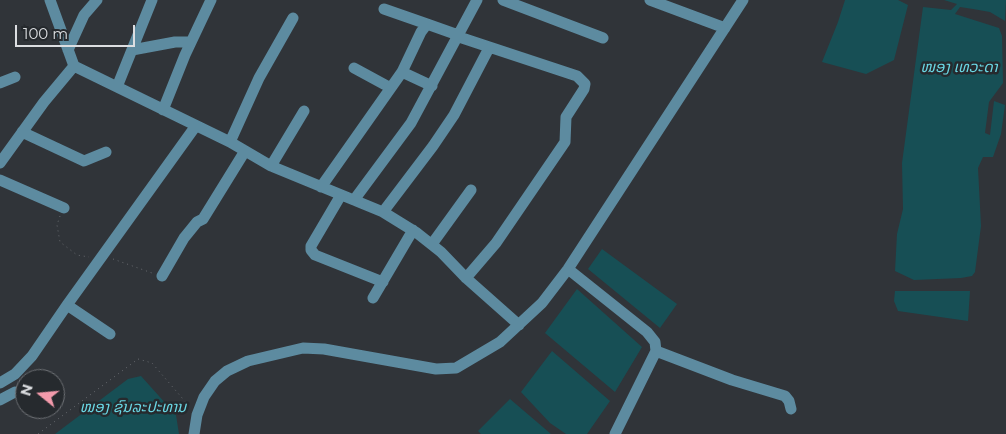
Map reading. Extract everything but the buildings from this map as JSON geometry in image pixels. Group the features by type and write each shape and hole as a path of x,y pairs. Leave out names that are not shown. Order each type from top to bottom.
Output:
{"street":[{"path":"50,0 74,66 195,127 230,142 271,166 383,212 432,244 466,278 519,325"},
{"path":"68,50 84,15 97,0"},
{"path":"116,88 152,0"},
{"path":"163,110 191,42 212,0"},
{"path":"354,200 410,122 432,86 477,0"},
{"path":"503,0 603,38"},
{"path":"650,0 725,28"},
{"path":"194,434 197,415 209,389 227,371 248,361 303,348 324,348 436,369 456,368 500,342 542,303 568,269 743,0"},
{"path":"384,9 489,48 577,76 585,84 584,89 566,117 565,142 496,243 466,278"},
{"path":"230,142 259,78 293,18"},
{"path":"321,187 402,72 421,32 427,24"},
{"path":"132,50 175,42 191,42"},
{"path":"383,212 454,115 489,48"},
{"path":"0,163 74,66"},
{"path":"354,68 389,88"},
{"path":"402,72 432,86"},
{"path":"0,83 15,77"},
{"path":"271,166 304,111"},
{"path":"0,383 24,366 195,127"},
{"path":"22,132 84,161 106,152"},
{"path":"162,276 184,238 197,222 203,219 245,151"},
{"path":"0,180 64,208"},
{"path":"432,244 471,190"},
{"path":"341,195 311,246 311,250 316,255 383,282"},
{"path":"373,298 413,230"},
{"path":"568,269 647,332 655,342 656,351 615,434"},
{"path":"66,305 110,334"},
{"path":"656,351 706,371 785,396 789,401 791,409"},
{"path":"0,400 15,392"}],"path":[{"path":"38,434 138,359 152,363 197,415"}],"water":[{"path":"845,0 898,0 908,5 894,60 866,74 822,62"},
{"name":"ໜອງ ເທວະດາ","path":"944,0 1006,0 1005,21 990,12 960,7 955,14 999,28 1002,36 1003,83 989,102 985,133 990,135 994,101 1005,105 1001,134 993,157 983,157 978,168 981,226 975,272 972,276 961,278 914,280 895,271 897,234 903,209 902,163 923,7 951,10 957,4"},
{"path":"602,249 677,304 660,328 588,269"},
{"path":"577,289 642,347 615,392 545,333"},
{"path":"895,291 970,291 968,321 898,311 894,301"},
{"path":"552,351 610,401 587,434 566,434 550,423 521,392"},
{"name":"ໜອງ ຊົນລະປະທານ","path":"141,376 176,415 179,434 55,434 128,379"},
{"path":"510,399 551,434 481,434 478,431"}]}
